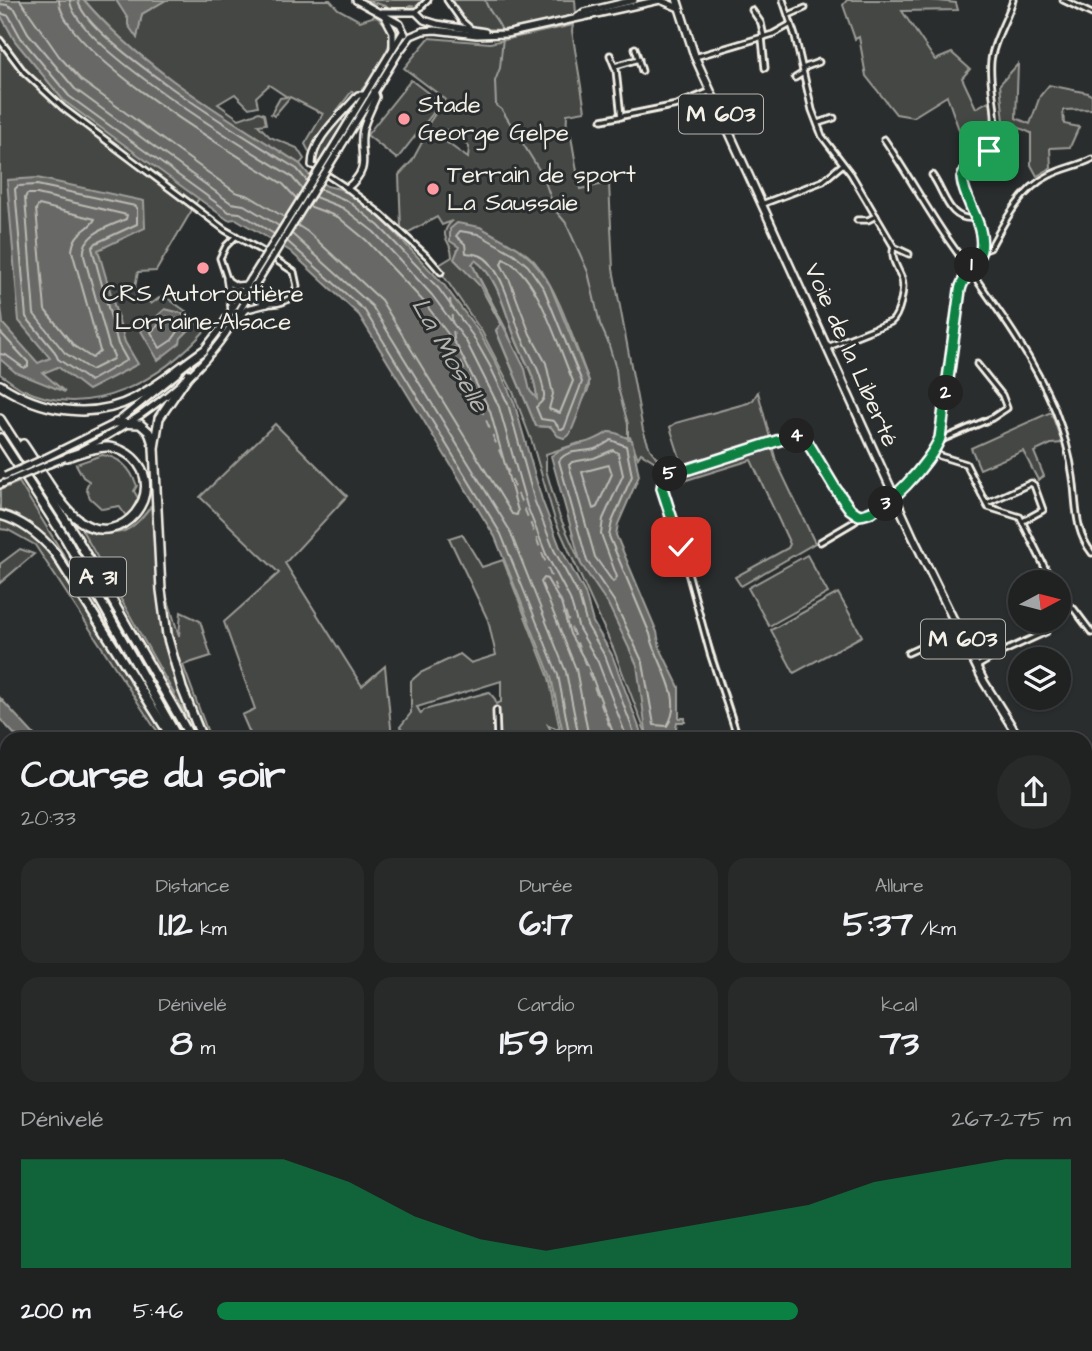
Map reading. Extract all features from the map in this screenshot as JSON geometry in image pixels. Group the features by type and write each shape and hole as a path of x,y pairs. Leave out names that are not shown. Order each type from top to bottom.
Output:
{"highway":[{"path":"0,385 26,400 54,408 81,411 107,408 133,399 152,388 203,351"},
{"path":"190,374 159,418 154,448 161,590 167,635 182,688 200,732"},
{"path":"0,412 69,510 81,522 91,527 112,529 130,520 138,512 145,488 140,468 131,456 109,447 67,457"},
{"name":"A 31","path":"0,419 75,535 188,732"},
{"path":"116,423 130,422 145,428 154,448"},
{"name":"A 31","path":"0,438 65,538 175,732"},
{"path":"0,446 14,457"},
{"path":"0,515 24,525 41,537 55,553 168,732"}],"main road":[{"path":"356,0 382,12 400,24 403,32 411,36"},
{"path":"573,19 584,12 634,0"},
{"path":"0,485 4,478 116,423 203,351 252,283 337,146 411,36 435,30 477,35 521,32 660,0 679,8"},
{"name":"M 603","path":"677,0 695,57"},
{"path":"382,12 416,12 424,20 490,34"},
{"path":"382,12 393,32 392,51"},
{"path":"400,24 406,13"},
{"path":"423,31 424,20"},
{"path":"337,146 403,32"},
{"name":"Voie de la Liberté","path":"695,57 894,498 976,667 1015,732"},
{"path":"347,188 360,176 362,170 362,133 376,97 374,91"},
{"path":"312,165 313,152 321,138 358,95 365,95"},
{"path":"227,279 236,286 252,283"},
{"path":"227,279 232,311"},
{"path":"252,283 257,298 267,304"},
{"path":"225,334 252,283"},
{"path":"4,478 67,457 110,436 190,374 247,309 267,304"}],"street":[{"path":"416,12 428,0"},
{"path":"447,0 461,20 472,29"},
{"path":"783,0 812,110 822,136 851,174 894,247 909,254"},
{"path":"736,732 709,653 662,481 672,473 796,436 808,443 835,488 850,509 859,515 867,514 894,498 912,480 939,441 960,290 981,251 981,236 962,178 965,171 985,156 991,146 996,111 991,77 992,56 1013,0"},
{"path":"1063,0 1092,14"},
{"path":"789,15 805,8"},
{"path":"752,10 761,23 765,68"},
{"path":"695,57 763,37 791,24"},
{"path":"0,40 24,72 63,108 171,191 236,236 283,264 296,276 297,286 292,297 285,302 267,304"},
{"path":"635,48 642,71"},
{"path":"610,55 615,66 621,117"},
{"path":"615,66 639,59"},
{"path":"795,78 803,70 819,62"},
{"path":"602,120 677,105 711,91"},
{"path":"818,122 834,118"},
{"path":"884,139 937,223 1020,341 1055,411 1072,470 1079,531 1092,553"},
{"path":"981,251 990,248 1009,216 1036,183 1092,159"},
{"path":"312,165 381,214 441,272"},
{"path":"762,205 822,181 842,165"},
{"path":"932,175 956,216 975,218"},
{"path":"856,220 868,220 876,216"},
{"path":"227,279 220,258 226,246 236,236"},
{"path":"827,348 891,322 897,316 903,280 893,257 894,247"},
{"path":"939,441 992,418 1007,408 1002,395 977,364"},
{"path":"933,451 966,464 988,507 1020,517 1046,570"},
{"path":"986,503 1031,483 1044,510 1022,521"},
{"path":"820,542 854,522 859,515"},
{"path":"1071,608 1092,634"},
{"path":"908,653 958,630"},
{"path":"976,667 1042,634"},
{"path":"496,710 497,732"}],"shaded area":[{"path":"84,0 116,0 137,37 142,14 166,0 330,0 338,9 360,21 375,16 386,25 390,38 382,60 366,84 357,95 352,91 336,112 344,122 319,162 314,161 305,144 323,114 290,97 274,116 271,114 280,98 287,97 269,85 256,97 258,106 249,108 235,94 218,104 239,119 259,112 264,114 266,124 258,125 270,137 297,148 304,159 300,164 158,70 107,25"},
{"path":"365,0 424,0 417,7 410,6 402,11"},
{"path":"449,0 575,0 576,14 521,28 490,29 466,22"},
{"path":"847,0 930,0 956,3 958,10 902,11 935,60 952,53 970,69 962,78 976,108 994,98 992,126 986,149 970,161 947,96 913,117 896,114 866,76 859,37 855,39 843,5"},
{"path":"0,14 15,41 64,101 199,198 156,271 138,272 135,287 151,304 163,295 208,327 170,363 148,378 100,398 74,401 48,398 22,389 0,374"},
{"path":"573,25 585,111 567,114 566,137 571,136 580,189 609,183 613,269 643,430 650,449 660,462 657,463 641,453 638,458 630,437 624,438 609,432 589,443 579,443 546,454 546,470 559,515 580,562 609,592 642,651 649,729 645,731 613,648 555,520 532,442 513,392 482,332 441,272 439,265 452,257 445,231 452,221 442,225 437,217 407,233 401,227 399,175 412,161 427,133 425,129 445,99 404,68 429,38 490,43","holes":["438,130 452,130 469,147 468,158 435,134","502,240 527,254 543,273 566,318 589,381 589,388 564,438 558,436 551,427 536,426 496,331 501,324 480,285 455,260 459,247"]},
{"path":"1018,64 1016,118 1030,124 1040,96 1049,85 1092,96 1092,109 1063,110 1064,124 1079,127 1070,147 1050,148 1051,168 1037,176 1031,165 1031,133 1004,121 1000,84"},
{"name":"Stade George Gelpe","path":"411,80 441,103 397,159 367,135"},
{"path":"475,260 490,276 500,296 532,375 537,399 530,391 508,333 472,264"},
{"path":"758,392 776,461 815,543 741,586 735,577 788,548 790,544 751,460 667,486 683,543 693,545 698,560 688,563 661,484 666,476 663,469 667,462 680,458 670,427 748,403"},
{"path":"1051,412 1062,443 1051,444 1034,452 1044,476 1038,480 1023,451 980,469 971,448"},
{"path":"275,424 347,496 285,563 362,686 385,666 391,732 249,732 242,715 255,709 224,622 279,573 200,497"},
{"path":"102,455 115,458 124,465 137,486 134,491 138,498 126,516 119,506 102,509 90,498 86,488 89,481 83,477 76,464"},
{"path":"19,482 101,616 70,567 47,538 18,516 0,509 0,490"},
{"path":"151,506 162,636 187,717 82,530 122,532 136,524"},
{"path":"0,519 28,532 48,551 162,732 158,732 152,724 35,545 8,530 0,529"},
{"path":"462,534 482,567 503,560 549,678 560,730 548,725 552,732 405,732 400,727 411,713 411,681 420,673 460,654 471,663 496,655 488,620 449,538","holes":["501,681 501,702 496,704 489,692 424,710 421,714 417,707"]},
{"path":"20,549 34,554 0,583 0,564"},
{"path":"807,555 828,593 769,626 748,588"},
{"path":"838,593 862,636 794,673 771,630"},
{"path":"168,600 179,636 181,612 200,621 211,656 183,665 208,732 204,732 192,704 173,637"},
{"path":"699,606 740,732 736,732 697,607"}],"water":[{"name":"La Moselle","path":"0,0 84,0 107,25 158,70 300,164 309,175 327,186 352,195 384,221 444,285 479,332 514,402 542,500 560,547 585,593 593,622 612,655 641,732 563,732 551,677 495,537 359,315 290,251 236,219 228,220 64,101 15,41 0,14"},
{"path":"116,0 166,0 142,14 137,38"},
{"path":"37,178 144,201 145,228 98,250 125,342 138,364 88,390 58,367 43,373 65,392 15,372 0,359 0,296 3,324 38,363 50,358 19,321 7,180"},
{"path":"457,223 480,227 518,248 533,261 550,285 589,381 568,437 558,436 551,427 536,426 496,330 501,324 480,286 454,259 459,247 450,241 450,229","holes":["475,260 483,267 500,295 532,374 537,399 530,391 525,369 472,264"]},
{"path":"165,309 181,313 195,324 181,338 180,343 158,360 141,331"},
{"path":"608,432 616,433 632,440 639,476 618,524 616,535 657,632 660,648 679,687 679,718 685,718 685,722 677,722 675,732 646,732 637,665 608,604 581,564 551,456 565,448"},
{"path":"0,698 31,732 12,732 0,719"}],"waterway":[{"path":"485,0 502,31"},
{"path":"503,37 500,68 495,81 496,105 502,110 543,176 555,210 566,223 588,272 600,324 616,369 628,424 628,439"}],"ferry route":[{"path":"450,299 455,348 530,522 612,732"}],"place":[{"name":"Stade George Gelpe","path":"404,119"},
{"name":"Terrain de sport La Saussaie","path":"433,189"},
{"name":"CRS Autoroutière Lorraine-Alsace","path":"203,268"}],"route":[{"path":"681,547 661,484 664,477 789,437 796,436 806,440 835,488 850,509 859,515 863,516 887,504 912,480 940,438 961,282 981,251 980,231 963,188 962,178 965,171 989,151"}]}
